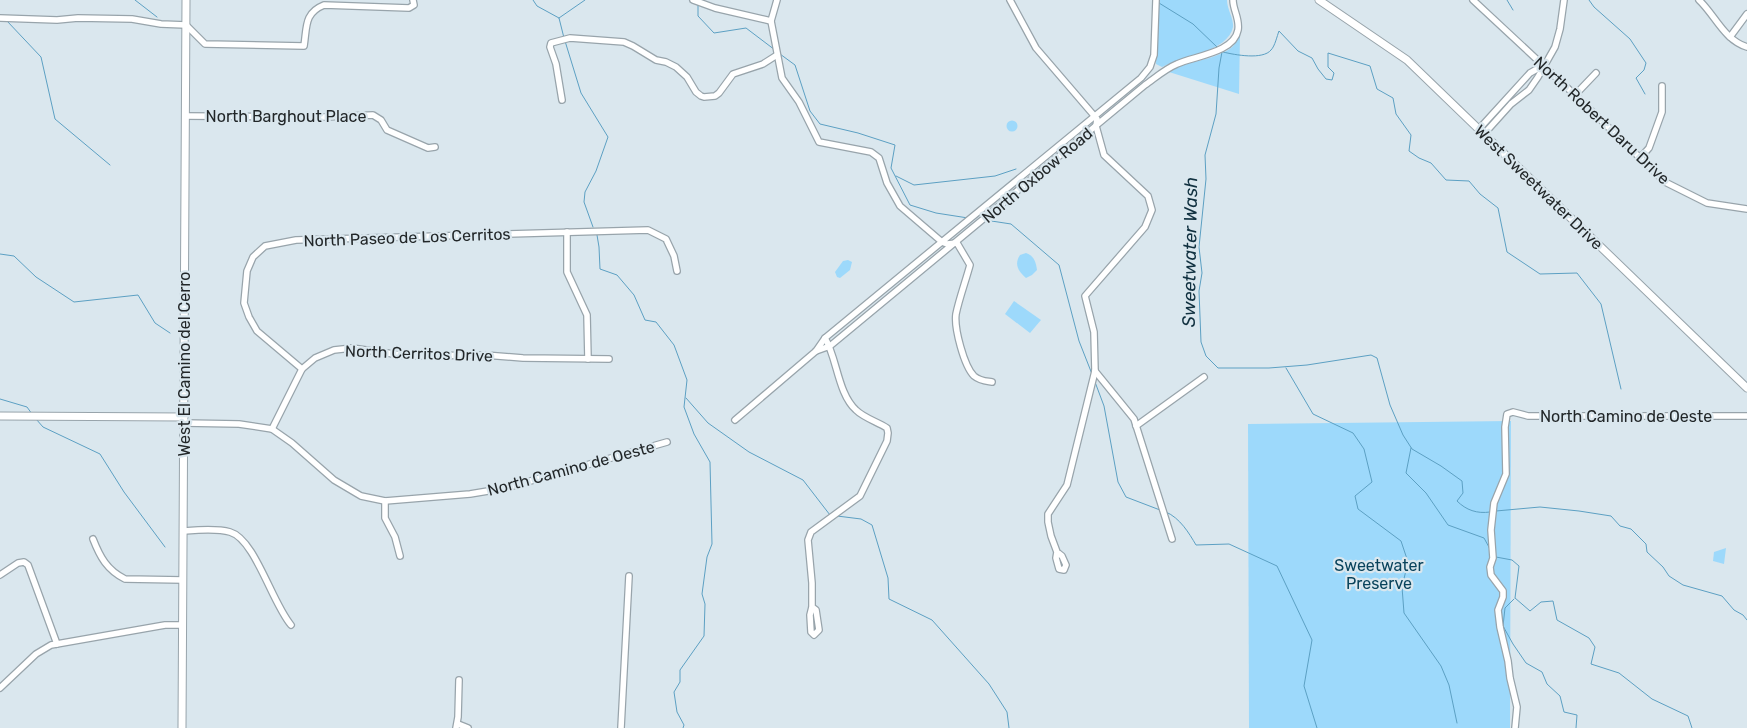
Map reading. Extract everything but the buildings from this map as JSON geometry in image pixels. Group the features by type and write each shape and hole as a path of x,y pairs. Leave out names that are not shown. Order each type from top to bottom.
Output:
{"street":[{"name":"West El Camino del Cerro","path":"182,728 186,0"},
{"path":"0,18 57,20 78,18 132,19 161,24 186,25 205,44 304,46 308,18 318,7 324,5 409,8 414,5 413,0"},
{"path":"693,0 715,8 771,21"},
{"path":"777,0 771,21 782,78 799,102 819,142 871,152 879,158 887,183 900,206 942,242 947,244 957,242 970,265 956,314 957,333 966,361 973,375 982,381 992,382"},
{"path":"1010,0 1036,48 1097,119 1096,126 1104,155 1148,196 1152,210 1145,226 1085,296 1094,332 1095,371 1067,486 1048,514 1050,529 1057,552"},
{"name":"North Oxbow Road","path":"736,420 816,352 825,338 1141,78 1150,67 1154,55 1156,0"},
{"name":"North Oxbow Road","path":"816,352 830,346 1145,85 1177,63 1214,52 1232,42 1238,32 1238,21 1233,9 1233,0"},
{"name":"West Sweetwater Drive","path":"1319,0 1407,60 1747,388"},
{"name":"North Robert Daru Drive","path":"1472,0 1544,65 1665,182 1707,203 1747,209"},
{"path":"1481,131 1529,90 1538,77 1555,47 1560,30 1564,0"},
{"path":"1699,0 1730,37 1747,47"},
{"path":"1730,37 1747,14"},
{"path":"562,100 556,64 550,47 550,43 560,39 624,42 656,60 676,67 687,77 696,92 704,97 715,96 719,93 733,74 763,64 777,56"},
{"path":"1481,131 1530,73 1544,65"},
{"path":"1575,95 1596,73"},
{"path":"1640,158 1649,148 1662,112 1662,86"},
{"name":"North Barghout Place","path":"185,116 324,117 373,115 381,120 387,130 428,148 435,148"},
{"name":"North Paseo de Los Cerritos","path":"302,369 258,331 249,317 244,303 247,271 253,257 265,246 296,240 648,230 666,239 674,256 677,271"},
{"path":"567,232 567,272 587,315 588,359"},
{"path":"812,607 812,569 808,540 811,532 860,496 887,441 888,433 887,428 856,410 843,390 830,346 825,338"},
{"name":"North Cerritos Drive","path":"272,429 302,369 315,358 334,350 352,348 408,356 485,355 609,359"},
{"path":"1095,371 1134,419 1172,539"},
{"path":"1136,426 1204,377"},
{"name":"North Camino de Oeste","path":"1514,728 1516,707 1498,610 1503,598 1503,590 1491,575 1490,567 1493,558 1491,530 1494,503 1506,474 1505,427 1507,414 1513,412 1528,416 1747,416"},
{"name":"North Camino de Oeste","path":"0,416 184,420 239,424 272,429 292,443 334,480 362,496 385,500 470,494 506,488 668,442"},
{"path":"385,500 386,518 400,556"},
{"path":"183,531 217,530 231,532 244,541 251,551 283,615 291,625"},
{"path":"93,539 104,562 116,575 124,579 183,580"},
{"path":"0,575 18,563 24,562 30,568 57,644"},
{"path":"621,728 629,576"},
{"path":"0,688 46,647 165,625 183,625"},
{"path":"459,680 457,726 468,728"}],"green space":[{"path":"1158,0 1227,0 1233,27 1229,35 1213,48 1162,67 1156,64"},
{"path":"1240,35 1239,94 1169,72 1224,52 1232,47"},
{"path":"1012,120 1018,126 1012,132 1006,126"},
{"path":"1026,253 1034,260 1037,270 1026,278 1019,270 1017,261 1020,255"},
{"path":"848,260 852,262 850,270 840,278 837,277 835,272 843,261"},
{"path":"1014,301 1041,320 1030,333 1005,314"},
{"name":"Sweetwater Preserve","path":"1511,421 1510,728 1249,728 1248,424"},
{"path":"1726,548 1724,564 1713,561 1714,552"}],"waterway":[{"path":"135,0 157,17"},
{"path":"533,0 537,6 559,18 564,38"},
{"path":"559,18 585,0"},
{"path":"1507,0 1513,10"},
{"path":"1589,0 1594,7 1630,39 1646,63 1644,70 1636,78 1645,94"},
{"name":"Sweetwater Wash","path":"1159,3 1193,24 1217,47"},
{"path":"698,4 698,16 714,33 746,28 775,50"},
{"path":"7,21 41,57 55,119 110,165"},
{"path":"1223,52 1248,56 1262,55 1274,46 1279,31 1298,51 1312,58 1326,79 1332,80 1334,73 1328,67 1328,53 1370,66 1377,89 1393,98 1396,114 1411,135 1409,151 1431,163 1446,180 1469,181 1480,194 1498,208 1507,252 1540,274 1577,273 1601,304 1621,389"},
{"path":"565,41 581,93 608,137 596,171 585,192 584,202 593,227"},
{"name":"Sweetwater Wash","path":"1222,52 1216,114 1205,155 1206,179 1199,247 1202,273 1199,291 1201,342 1206,356 1218,368 1269,368 1307,365 1371,355 1377,358 1390,405 1403,435 1412,449 1462,481 1463,493 1457,501 1460,504 1476,512 1490,512"},
{"path":"780,54 795,65 810,111 820,124 858,133 895,145 891,168 910,205 936,213 968,218"},
{"path":"896,176 914,185 995,176 1016,169"},
{"path":"985,220 1011,224 1059,265 1079,341 1092,374"},
{"path":"597,235 600,269 617,275 634,295 645,320 656,322 674,345 687,380 684,407 694,434 710,462 712,544 707,557 702,594 705,604 704,636 680,670 680,682 674,692 677,712 684,725 683,728"},
{"path":"0,254 14,256 36,277 74,302 138,295 155,323 170,333"},
{"path":"1286,368 1313,414 1353,433 1364,449 1372,482 1355,496 1358,509 1401,541 1408,562 1402,587 1404,613 1441,666 1449,685 1457,723"},
{"path":"1095,382 1104,406 1118,482 1126,497 1160,510"},
{"path":"686,398 708,423 749,452 803,480 830,515"},
{"path":"0,399 27,407 32,414"},
{"path":"36,419 43,427 100,454 124,492 165,547"},
{"path":"1411,448 1406,473 1426,493 1448,525 1484,538 1490,549"},
{"name":"Sweetwater Wash","path":"1496,511 1540,507 1611,516 1620,526 1631,529 1646,544 1647,552 1663,567 1669,576 1683,585 1722,596 1734,610 1743,615 1747,620"},
{"path":"1166,512 1180,522 1196,545 1229,544 1277,566 1312,640 1304,686 1317,728"},
{"path":"837,516 861,519 872,525 888,578 889,599 932,620 989,684 1007,712 1009,728"},
{"path":"1496,557 1512,560 1519,566 1515,598 1530,611 1541,602 1553,601 1557,620 1589,638 1595,647 1591,664 1619,673 1652,699 1688,716 1692,728"},
{"path":"1514,599 1505,608 1503,626 1526,663 1542,672 1547,684 1560,696 1564,712 1577,715 1576,728"}]}
